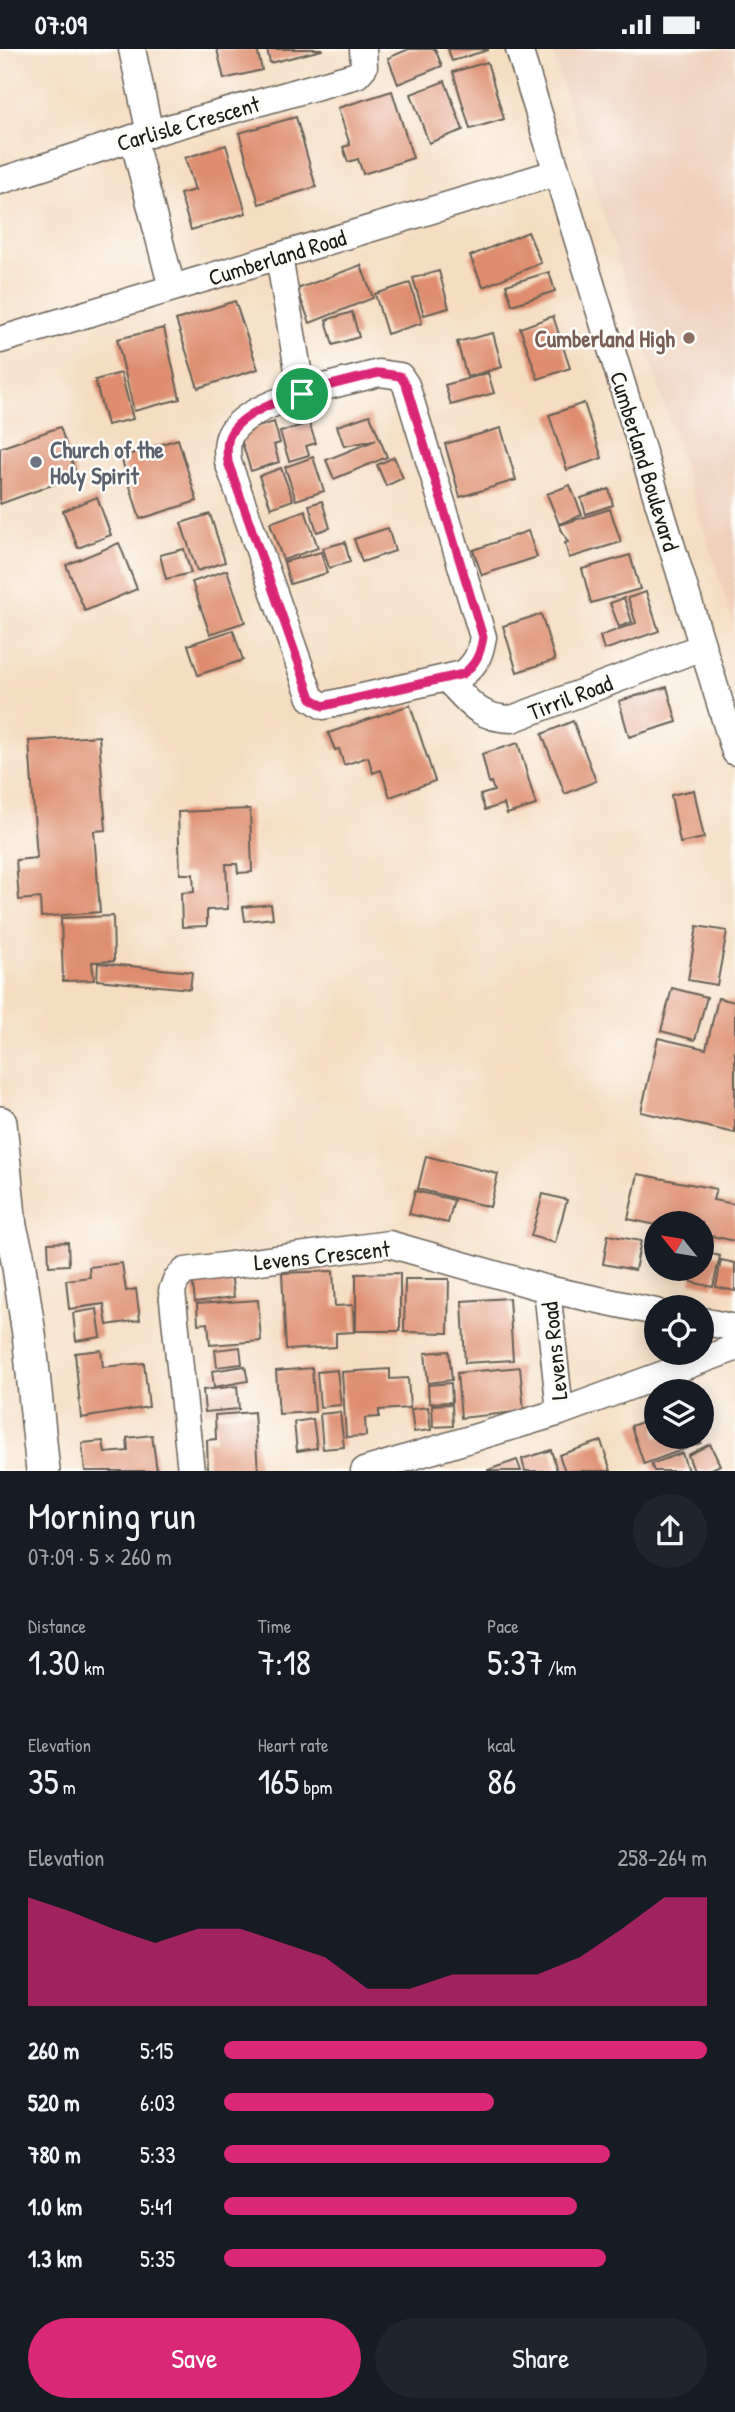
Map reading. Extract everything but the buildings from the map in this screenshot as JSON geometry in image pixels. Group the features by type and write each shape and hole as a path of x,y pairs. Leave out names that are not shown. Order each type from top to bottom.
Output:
{"street":[{"path":"132,49 141,136 173,288"},
{"name":"Cumberland Boulevard","path":"519,49 735,752"},
{"name":"Carlisle Crescent","path":"0,181 141,136 357,75 364,67 365,53"},
{"name":"Cumberland Road","path":"0,340 555,173"},
{"path":"279,256 302,394"},
{"path":"379,373 400,376 406,385 483,637 476,664 463,674 448,680 331,707 316,704 311,698 228,462 229,436 247,415 302,394 379,373"},
{"name":"Tirril Road","path":"448,680 492,719 512,719 702,647"},
{"path":"0,1123 7,1243 29,1334 43,1471"},
{"name":"Levens Crescent","path":"191,1471 172,1291 176,1280 185,1271 389,1244 547,1289 644,1309"},
{"name":"Levens Road","path":"547,1289 560,1412"},
{"path":"714,1324 735,1328"},
{"path":"364,1471 560,1412 735,1348"}],"shaded area":[{"name":"Cumberland High","path":"551,49 735,49 735,628"}],"place":[{"name":"Cumberland High","path":"689,338"},
{"name":"Church of the Holy Spirit","path":"36,462"}],"route":[{"path":"379,373 400,376 406,385 483,637 476,664 463,674 448,680 331,707 316,704 311,698 228,462 227,448 229,436 247,415 302,394 379,373"}]}
